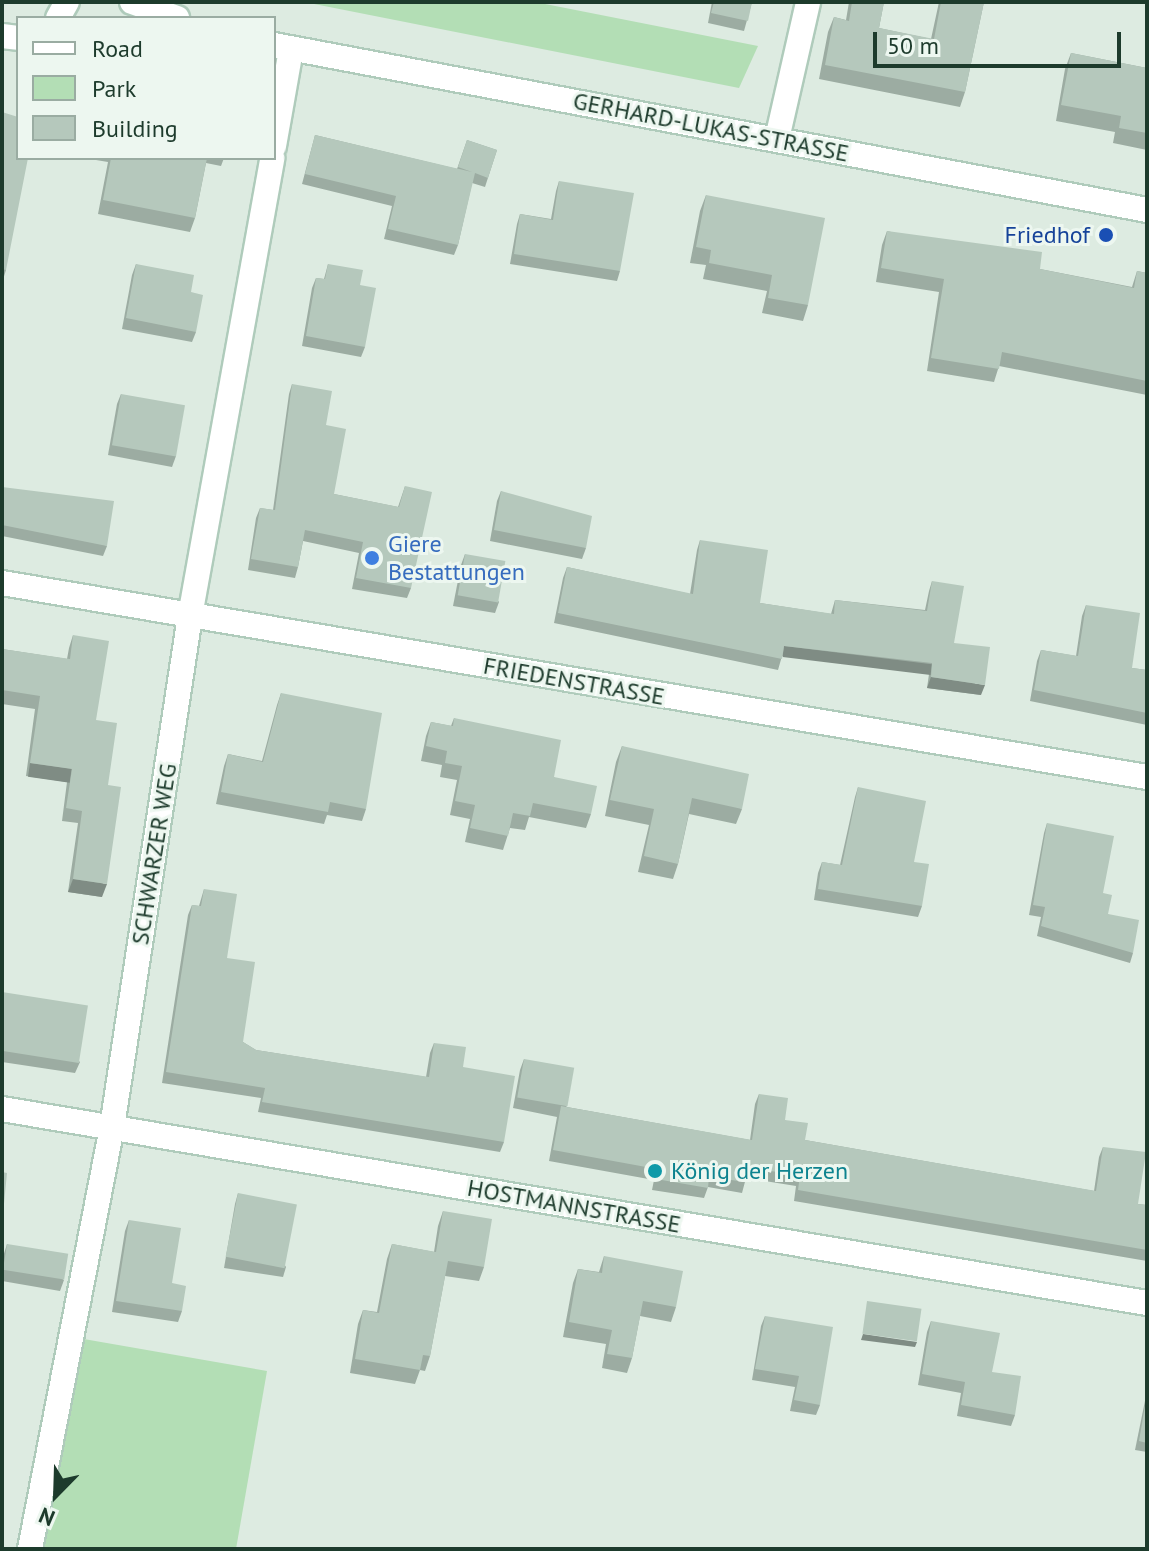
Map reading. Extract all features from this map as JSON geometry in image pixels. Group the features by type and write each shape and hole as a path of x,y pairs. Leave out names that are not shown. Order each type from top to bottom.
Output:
{"street":[{"path":"132,2 171,16"},
{"path":"777,139 808,2"},
{"path":"276,124 283,47"},
{"name":"GERHARD-LUKAS-STRASSE","path":"283,47 1147,210"},
{"name":"SCHWARZER WEG","path":"30,1549 112,1127 190,616 272,160"},
{"name":"FRIEDENSTRASSE","path":"2,583 1147,777"},
{"name":"HOSTMANNSTRASSE","path":"2,1109 1147,1303"}],"green space":[{"path":"304,2 535,2 758,46 739,88"},
{"path":"78,1338 267,1371 236,1549 41,1549"}],"building":[{"path":"714,2 752,2 748,21 711,13"},
{"path":"852,2 884,2 879,28 934,39 941,2 984,2 965,92 825,65 834,17 849,21"},
{"path":"1071,53 1147,68 1147,133 1119,128 1121,116 1061,105"},
{"path":"2,112 16,116 16,160 28,160 6,270 2,269"},
{"path":"315,135 472,172 458,167 467,140 497,150 488,178 475,173 458,245 388,229 396,196 305,174"},
{"path":"111,160 207,160 195,218 103,200"},
{"path":"559,181 634,193 620,271 514,254 520,214 553,220"},
{"path":"706,195 825,218 808,305 768,298 772,275 709,263 711,250 696,247"},
{"path":"887,231 1042,252 1040,269 1134,288 1137,271 1147,273 1147,381 1002,352 999,369 931,358 944,279 881,268"},
{"path":"136,264 194,275 191,292 203,295 196,332 126,318"},
{"path":"328,264 363,270 360,285 376,288 365,347 306,336 316,278 325,279"},
{"path":"292,384 332,391 326,425 346,429 334,494 399,507 405,486 432,492 411,588 356,578 363,542 305,530 298,567 251,559 260,508 275,510"},
{"path":"121,394 185,405 176,456 112,445"},
{"path":"2,487 114,501 107,546 2,525"},
{"path":"501,491 592,516 586,548 494,530"},
{"path":"700,540 768,550 760,603 834,614 835,600 927,611 932,581 964,586 954,643 990,647 985,685 931,677 932,663 784,646 782,659 558,613 567,567 693,594"},
{"path":"465,554 505,561 498,602 458,595"},
{"path":"1086,605 1140,613 1132,668 1147,670 1147,713 1034,690 1041,650 1078,656"},
{"path":"73,635 109,641 96,720 117,723 108,785 121,787 107,884 73,879 82,811 66,808 72,769 30,763 40,696 2,690 2,649 70,659"},
{"path":"281,693 382,713 366,809 330,802 328,812 221,792 228,754 263,762"},
{"path":"454,718 561,740 554,777 597,786 591,814 533,803 530,816 513,813 508,836 470,828 475,805 455,801 462,766 445,763 447,751 426,746 431,722 453,726"},
{"path":"622,746 749,774 742,809 692,798 678,864 644,856 654,809 610,800"},
{"path":"858,787 926,801 914,862 929,864 922,906 818,889 822,862 842,865"},
{"path":"1047,823 1114,836 1103,893 1112,895 1108,914 1139,920 1133,953 1041,926 1045,907 1033,905"},
{"path":"204,889 237,894 227,958 255,962 243,1042 256,1050 429,1077 434,1043 466,1047 463,1067 515,1076 504,1142 262,1102 265,1088 166,1072 192,905 201,906"},
{"path":"2,992 88,1006 79,1063 2,1051"},
{"path":"524,1059 574,1068 567,1106 517,1097"},
{"path":"759,1094 788,1098 785,1120 808,1123 805,1140 1096,1191 1103,1147 1146,1152 1138,1204 1147,1205 1147,1250 798,1190 800,1175 748,1168 746,1182 709,1177 708,1188 656,1179 657,1169 553,1150 561,1106 752,1140"},
{"path":"2,1172 7,1173 2,1224"},
{"path":"238,1193 297,1204 284,1268 226,1257"},
{"path":"443,1211 492,1219 484,1267 448,1261 430,1356 423,1355 420,1370 355,1359 363,1310 379,1313 392,1244 436,1252"},
{"path":"129,1220 181,1228 172,1283 186,1286 182,1311 116,1301"},
{"path":"7,1244 68,1254 64,1279 3,1270"},
{"path":"604,1256 683,1271 676,1307 643,1301 632,1358 607,1354 612,1330 569,1322 578,1269 602,1273"},
{"path":"867,1301 921,1309 917,1341 862,1334"},
{"path":"765,1316 833,1327 820,1405 794,1400 799,1376 755,1369"},
{"path":"931,1321 1000,1333 992,1372 1021,1376 1015,1415 961,1405 965,1382 922,1374"},
{"path":"1147,1394 1147,1443 1139,1441"}],"place":[{"name":"Friedhof","path":"1106,235"},
{"name":"Giere Bestattungen","path":"372,558"},
{"name":"König der Herzen","path":"655,1171"}]}
